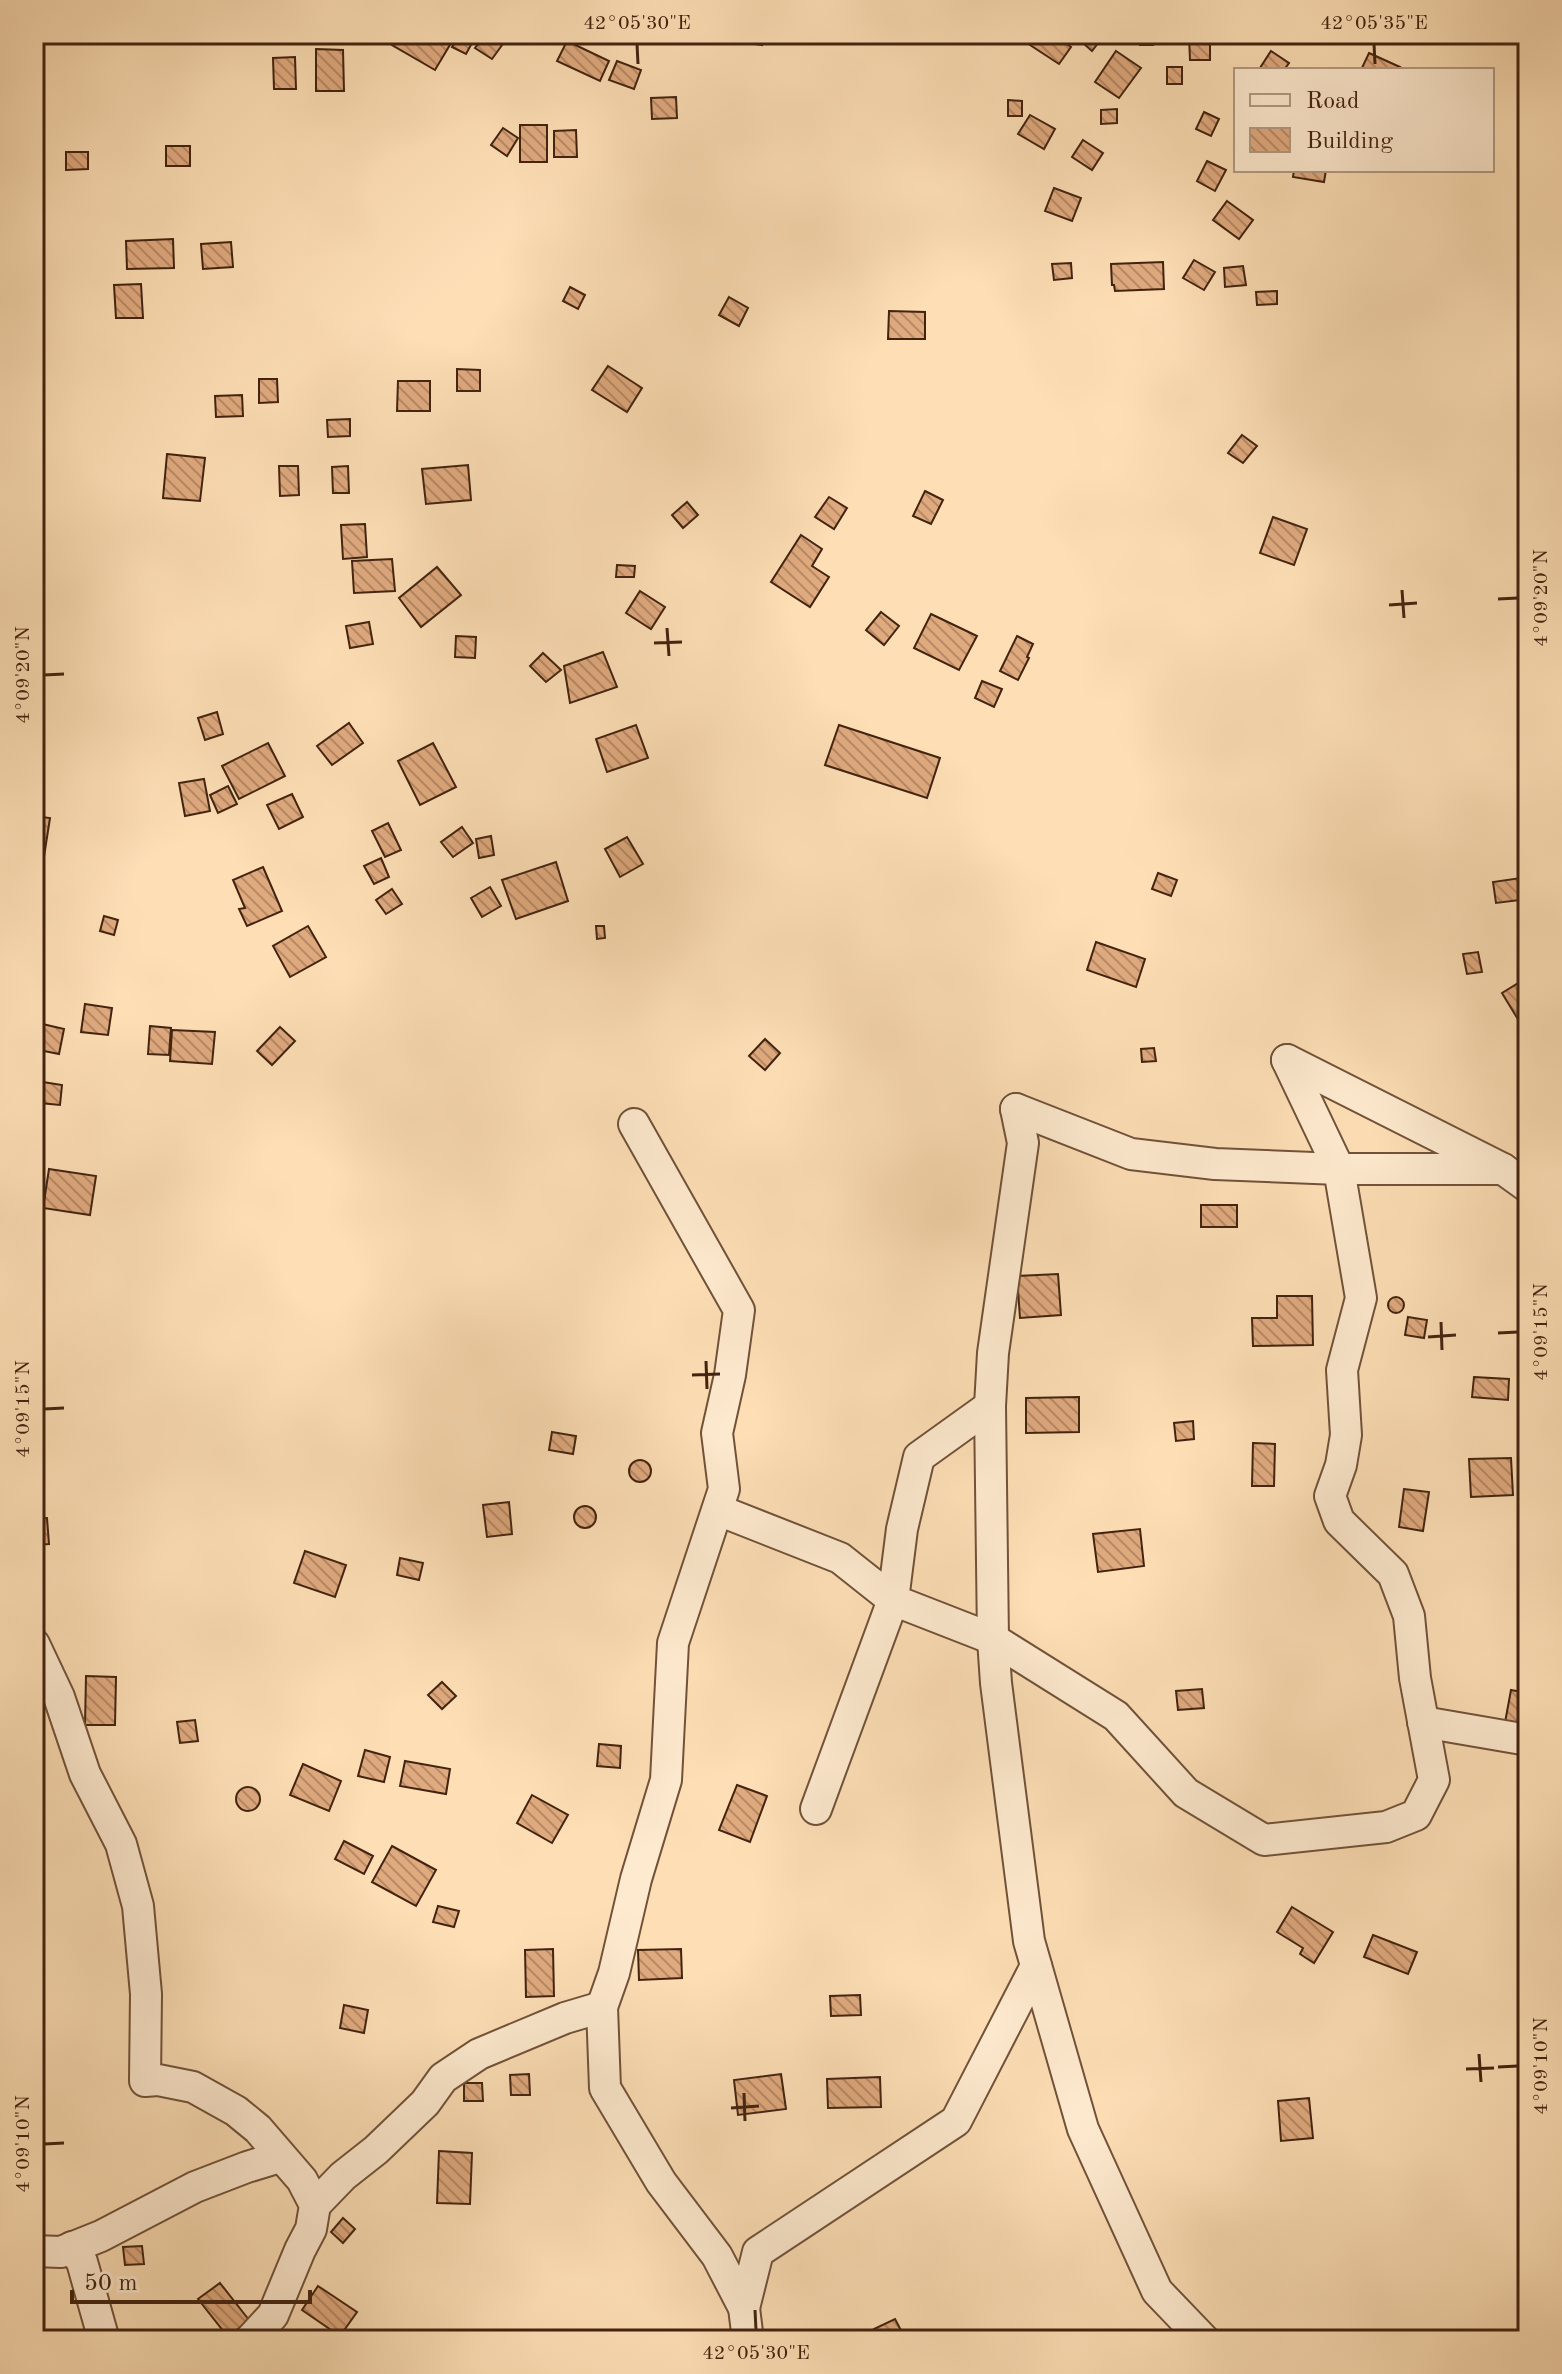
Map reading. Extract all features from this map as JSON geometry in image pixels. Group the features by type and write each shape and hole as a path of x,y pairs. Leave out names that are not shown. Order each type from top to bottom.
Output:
{"street":[{"path":"718,1510 840,1558 893,1600 993,1639 1116,1716 1186,1793 1264,1840 1386,1827 1416,1815 1434,1780 1415,1678 1409,1616 1393,1574 1339,1521 1330,1496 1341,1465 1346,1435 1342,1370 1361,1298 1339,1169 1287,1060 1503,1169 1528,1187"},
{"path":"1204,2340 1157,2291 1083,2129 1027,1926 993,1639 990,1406 993,1353 1023,1143 1016,1109 1131,1154 1215,1164 1339,1169 1503,1169"},
{"path":"634,1124 739,1310 730,1375 717,1433 724,1489 673,1643 666,1780 602,2007 605,2088 661,2182 717,2256 744,2308 748,2340"},
{"path":"816,1809 893,1600 902,1529 919,1457 990,1406"},
{"path":"34,1644 59,1697 85,1774 121,1844 138,1906 146,1994 145,2081 158,2080 193,2087 258,2129 302,2180 315,2205"},
{"path":"1423,1722 1528,1740"},
{"path":"744,2308 758,2252 956,2121 1036,1966"},
{"path":"250,2340 273,2315 311,2229 315,2205 425,2103 443,2078 479,2054 565,2018 602,2007"},
{"path":"34,2251 61,2252 101,2236 195,2187 280,2157"},
{"path":"72,2247 82,2262 104,2340"}],"building":[{"path":"250,34 267,34 267,41 250,41"},
{"path":"398,34 435,34 451,43 435,70 392,45"},
{"path":"459,34 477,34 466,54 452,47"},
{"path":"486,34 496,34 505,41 492,59 475,48"},
{"path":"749,34 763,35 762,45 748,43"},
{"path":"1033,34 1052,34 1071,47 1059,64 1027,43"},
{"path":"1073,34 1105,34 1092,51"},
{"path":"1139,34 1153,34 1153,45 1140,45"},
{"path":"1189,36 1210,36 1210,60 1190,60"},
{"path":"567,41 609,61 600,81 557,61"},
{"path":"316,49 343,50 344,91 316,91"},
{"path":"1116,51 1141,68 1119,98 1095,82"},
{"path":"1271,51 1289,63 1285,68 1260,68"},
{"path":"1369,53 1400,67 1399,68 1362,68"},
{"path":"295,57 296,89 274,89 273,58"},
{"path":"617,61 641,70 634,89 609,80"},
{"path":"1167,67 1182,67 1182,84 1167,84"},
{"path":"676,97 677,118 652,119 651,98"},
{"path":"1008,100 1022,101 1022,116 1008,116"},
{"path":"1117,109 1117,123 1101,124 1101,110"},
{"path":"1204,112 1219,119 1211,136 1196,129"},
{"path":"1030,115 1055,129 1044,149 1018,134"},
{"path":"520,125 547,125 547,162 520,162"},
{"path":"503,128 518,138 507,156 491,145"},
{"path":"576,130 577,157 554,157 554,131"},
{"path":"1083,140 1103,153 1092,170 1072,157"},
{"path":"166,146 190,146 190,166 166,166"},
{"path":"66,152 88,152 88,169 66,170"},
{"path":"1207,161 1226,170 1215,191 1197,181"},
{"path":"1294,172 1326,172 1324,182 1293,177"},
{"path":"1054,188 1081,198 1072,221 1045,211"},
{"path":"1227,201 1253,220 1239,239 1213,220"},
{"path":"173,239 174,268 127,269 126,241"},
{"path":"231,242 233,267 203,269 201,244"},
{"path":"1194,260 1215,272 1204,290 1183,278"},
{"path":"1163,262 1164,289 1115,291 1111,264"},
{"path":"1071,263 1072,278 1054,280 1052,264"},
{"path":"1243,266 1246,285 1225,287 1224,268"},
{"path":"141,284 143,318 116,318 114,285"},
{"path":"570,287 585,295 578,309 563,301"},
{"path":"1277,291 1277,304 1257,305 1256,292"},
{"path":"729,297 748,308 739,326 719,315"},
{"path":"889,311 925,312 925,339 888,339"},
{"path":"608,366 642,388 627,412 592,390"},
{"path":"457,369 480,370 480,391 457,391"},
{"path":"259,379 277,379 278,402 259,403"},
{"path":"398,381 430,381 430,411 397,411"},
{"path":"242,395 243,416 216,417 215,396"},
{"path":"350,419 350,436 328,437 327,420"},
{"path":"1242,435 1257,446 1243,463 1228,453"},
{"path":"167,454 205,458 200,501 163,498"},
{"path":"468,465 471,500 426,504 422,469"},
{"path":"279,466 298,466 299,495 280,496"},
{"path":"348,466 349,493 333,493 332,467"},
{"path":"925,491 943,500 931,524 913,516"},
{"path":"829,497 847,508 834,529 815,517"},
{"path":"687,502 698,515 683,528 672,515"},
{"path":"1273,517 1307,529 1294,565 1260,553"},
{"path":"365,524 367,557 343,559 341,525"},
{"path":"801,535 822,549 812,566 829,577 810,607 771,582"},
{"path":"392,559 395,591 354,593 352,561"},
{"path":"617,565 635,566 634,577 616,577"},
{"path":"437,567 461,595 421,627 399,598"},
{"path":"640,591 665,607 651,629 626,613"},
{"path":"881,612 899,626 884,645 866,630"},
{"path":"931,614 977,636 959,670 914,648"},
{"path":"369,622 373,644 350,648 346,626"},
{"path":"456,636 476,637 475,658 455,657"},
{"path":"1017,636 1033,644 1018,680 1000,671"},
{"path":"603,652 617,687 570,703 564,666"},
{"path":"543,653 561,670 546,682 530,666"},
{"path":"982,681 1002,689 994,707 975,698"},
{"path":"217,712 223,734 205,740 198,718"},
{"path":"349,723 363,743 332,765 317,746"},
{"path":"636,725 648,758 607,772 596,739"},
{"path":"839,725 940,758 927,798 825,765"},
{"path":"268,743 285,776 239,799 222,766"},
{"path":"433,743 456,787 420,805 398,761"},
{"path":"204,779 210,811 185,816 179,783"},
{"path":"228,786 237,804 218,813 210,795"},
{"path":"292,794 303,817 279,829 267,805"},
{"path":"34,816 50,818 43,863 34,862"},
{"path":"388,823 401,850 385,857 372,831"},
{"path":"462,827 473,843 453,857 441,842"},
{"path":"491,836 494,855 479,858 476,839"},
{"path":"627,837 643,864 620,877 605,849"},
{"path":"381,858 389,877 374,884 364,866"},
{"path":"556,862 568,901 516,919 502,880"},
{"path":"263,867 282,911 247,926 239,909 245,908 233,880"},
{"path":"1158,873 1177,880 1171,896 1152,889"},
{"path":"1528,877 1528,899 1496,903 1493,882"},
{"path":"490,887 501,906 482,917 471,898"},
{"path":"392,889 402,904 386,914 376,900"},
{"path":"104,916 118,920 114,935 100,931"},
{"path":"308,926 326,957 290,977 273,946"},
{"path":"596,926 604,926 605,938 597,939"},
{"path":"1096,942 1145,959 1136,987 1087,970"},
{"path":"1478,952 1482,972 1467,974 1463,954"},
{"path":"1528,977 1528,1016 1519,1021 1502,993"},
{"path":"85,1004 112,1008 108,1035 81,1032"},
{"path":"34,1022 64,1029 59,1054 34,1049"},
{"path":"150,1026 171,1028 169,1055 148,1054"},
{"path":"280,1027 295,1041 272,1065 257,1051"},
{"path":"172,1030 215,1032 212,1064 170,1061"},
{"path":"765,1039 780,1053 765,1070 749,1056"},
{"path":"1154,1048 1156,1061 1142,1062 1141,1049"},
{"path":"43,1082 62,1085 60,1105 40,1103"},
{"path":"49,1169 96,1176 90,1215 43,1208"},
{"path":"1201,1205 1237,1205 1237,1227 1201,1227"},
{"path":"1058,1274 1061,1315 1020,1318 1017,1276"},
{"path":"1277,1296 1312,1296 1313,1345 1253,1346 1252,1318 1277,1318"},
{"path":"1396,1297 1404,1305 1396,1313 1388,1305"},
{"path":"1408,1317 1427,1320 1424,1338 1405,1335"},
{"path":"1474,1377 1509,1379 1508,1400 1472,1397"},
{"path":"1079,1397 1079,1432 1026,1433 1026,1398"},
{"path":"1193,1421 1194,1439 1176,1441 1174,1423"},
{"path":"552,1432 576,1436 573,1454 549,1450"},
{"path":"1253,1443 1275,1444 1274,1486 1252,1486"},
{"path":"1511,1458 1513,1495 1471,1497 1469,1459"},
{"path":"640,1460 648,1463 651,1471 648,1479 640,1482 632,1479 629,1471 632,1463"},
{"path":"1404,1489 1429,1492 1423,1531 1399,1527"},
{"path":"509,1502 512,1534 487,1537 483,1505"},
{"path":"585,1506 593,1509 596,1517 593,1525 585,1528 577,1525 574,1517 577,1509"},
{"path":"47,1518 49,1544 34,1545 34,1519"},
{"path":"1140,1529 1144,1566 1098,1572 1093,1534"},
{"path":"305,1551 346,1565 335,1597 294,1583"},
{"path":"400,1558 423,1563 419,1580 397,1575"},
{"path":"86,1676 116,1677 115,1725 85,1725"},
{"path":"442,1682 456,1696 442,1709 428,1695"},
{"path":"1202,1689 1204,1708 1178,1710 1176,1691"},
{"path":"1511,1690 1528,1693 1528,1732 1504,1728"},
{"path":"195,1720 198,1741 180,1743 177,1722"},
{"path":"599,1744 621,1746 620,1768 597,1766"},
{"path":"365,1750 390,1757 384,1782 358,1776"},
{"path":"405,1761 450,1769 446,1794 400,1786"},
{"path":"303,1764 341,1781 329,1811 290,1795"},
{"path":"737,1785 767,1796 750,1842 719,1830"},
{"path":"248,1787 256,1791 260,1799 256,1807 248,1811 240,1807 236,1799 240,1791"},
{"path":"532,1795 568,1815 552,1843 517,1823"},
{"path":"344,1841 373,1856 364,1874 335,1859"},
{"path":"392,1846 436,1870 416,1906 372,1882"},
{"path":"438,1906 459,1911 454,1927 433,1922"},
{"path":"1292,1907 1333,1932 1314,1963 1300,1954 1303,1948 1277,1932"},
{"path":"1373,1935 1417,1952 1408,1974 1364,1957"},
{"path":"553,1949 554,1996 526,1997 525,1950"},
{"path":"681,1949 682,1978 639,1980 638,1950"},
{"path":"860,1995 861,2015 831,2016 830,1996"},
{"path":"344,2005 368,2010 364,2033 340,2028"},
{"path":"529,2074 530,2095 511,2095 510,2075"},
{"path":"781,2074 786,2109 738,2115 734,2080"},
{"path":"880,2077 881,2107 828,2108 827,2079"},
{"path":"464,2083 482,2083 483,2101 464,2101"},
{"path":"1309,2098 1313,2138 1281,2141 1278,2101"},
{"path":"439,2151 472,2153 470,2204 437,2203"},
{"path":"343,2218 355,2229 343,2243 331,2232"},
{"path":"142,2246 144,2264 125,2265 123,2247"},
{"path":"220,2283 249,2320 228,2337 198,2299"},
{"path":"318,2286 357,2312 340,2336 302,2310"},
{"path":"895,2319 906,2340 879,2340 874,2329"},
{"path":"174,2330 175,2340 130,2340 130,2334"}]}
